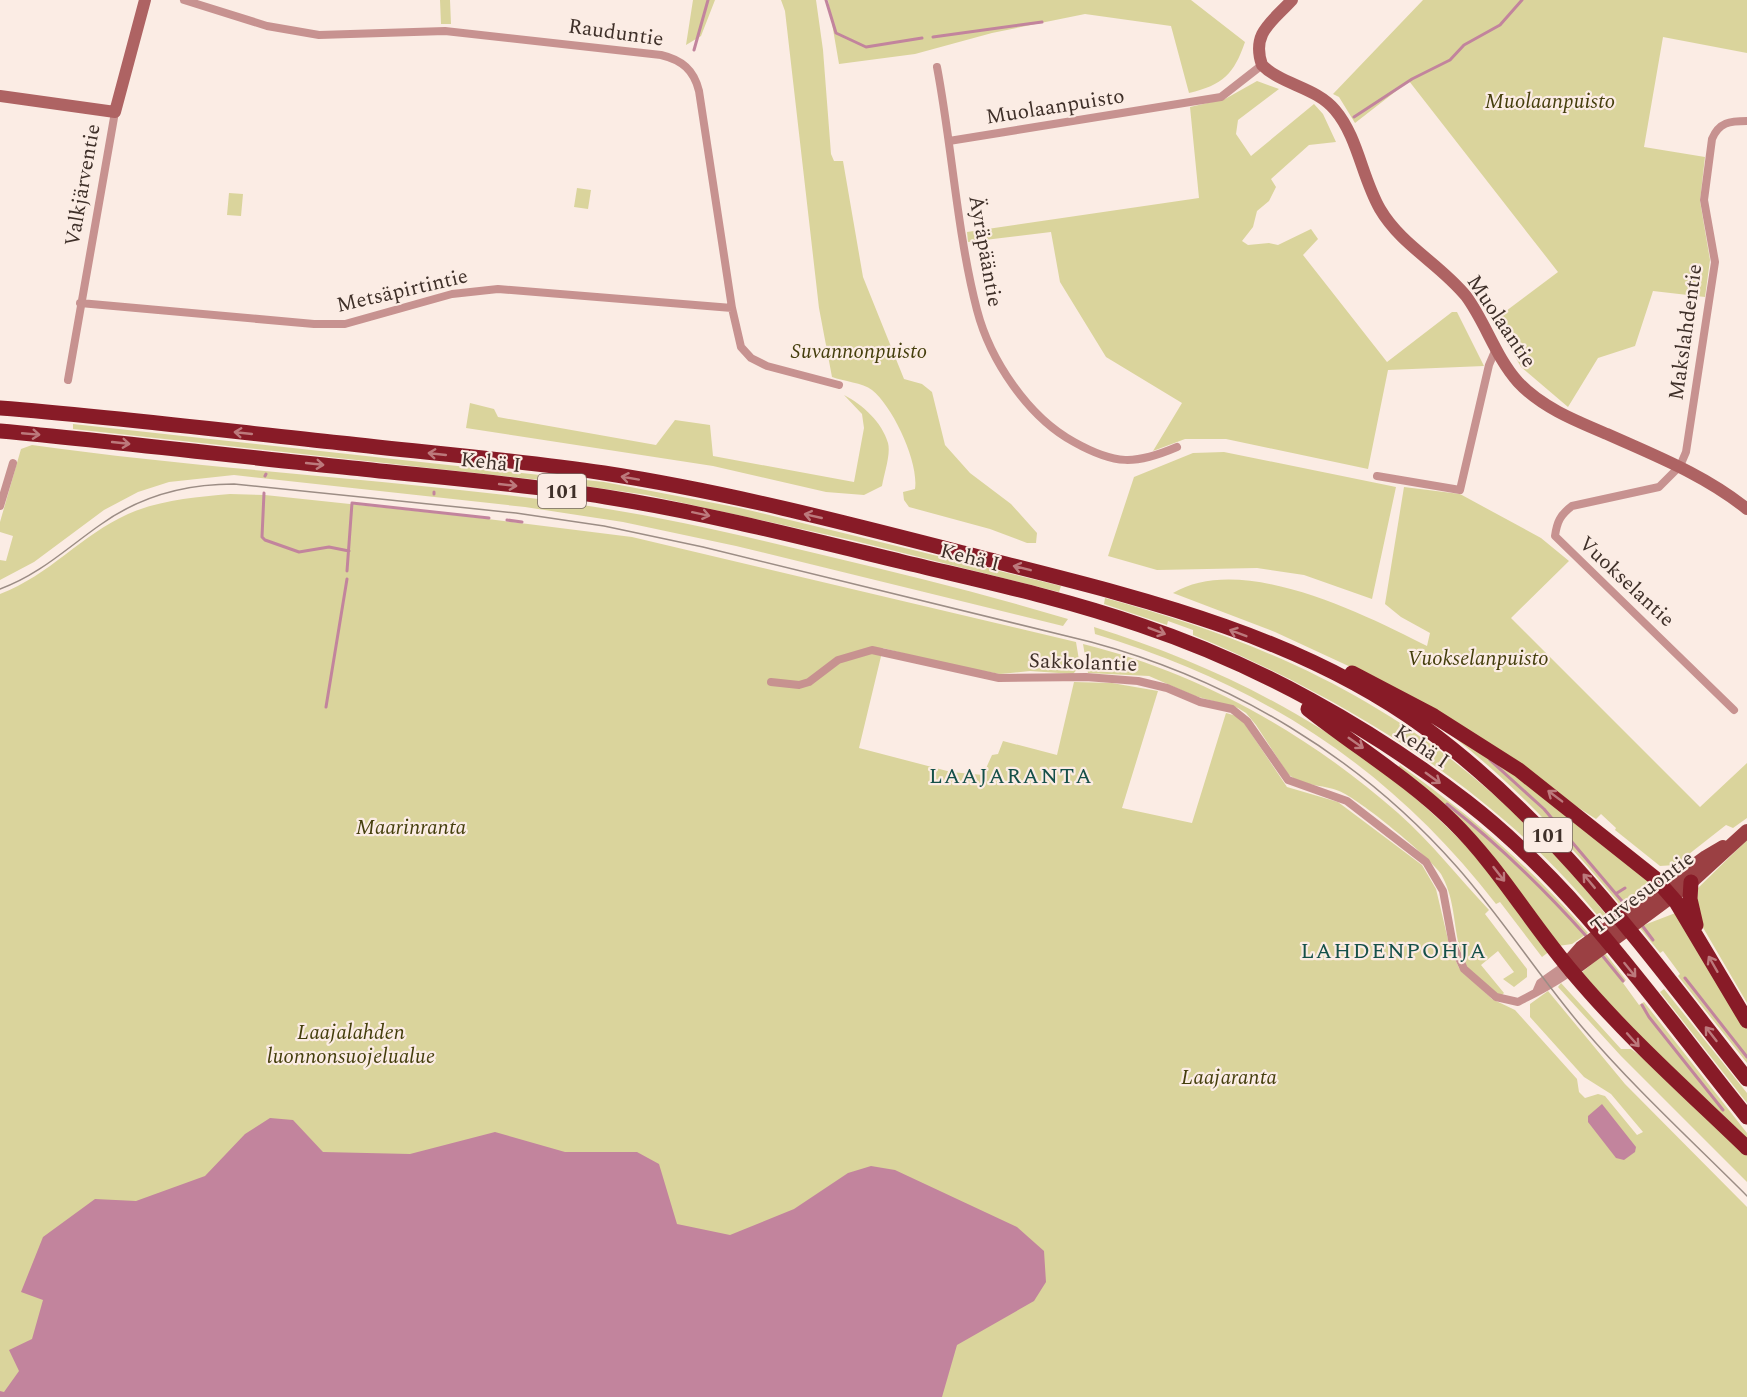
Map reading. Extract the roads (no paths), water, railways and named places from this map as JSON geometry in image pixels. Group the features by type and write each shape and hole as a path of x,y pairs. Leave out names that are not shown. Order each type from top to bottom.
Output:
{"highway":[{"name":"Kehä I","path":"0,408 594,472 730,497 856,526 1079,582 1196,616 1292,655 1352,683 1419,723 1485,773 1560,848 1747,1079"},
{"name":"Kehä I","path":"0,431 600,496 736,522 1074,604 1184,641 1275,682 1404,757 1467,802 1505,834 1551,878 1594,925 1747,1117"},
{"path":"1292,655 1355,674 1473,739 1568,806 1668,892 1701,942 1747,1021"},
{"path":"1275,682 1317,716 1390,767 1451,821 1478,849 1569,968 1639,1047 1747,1148"},
{"path":"1691,882 1690,899 1701,942"}],"main road":[{"name":"Turvesuontie","path":"1668,892 1691,882 1747,831"},
{"name":"Turvesuontie","path":"1569,968 1585,953 1668,892 1706,857 1734,842"}],"street":[{"name":"Valkjärventie","path":"68,380 115,112 145,0"},
{"name":"Rauduntie","path":"184,0 267,26 319,36 445,31 661,54 681,62 694,77 699,91 732,308 739,340 751,358 767,366 839,385"},
{"path":"1262,65 1258,53 1259,37 1292,0"},
{"name":"Muolaanpuisto","path":"949,141 1221,97 1262,65"},
{"name":"Muolaantie","path":"1262,65 1317,95 1339,114 1366,183 1382,211 1405,240 1466,297 1495,351 1518,383 1559,413 1680,466 1708,481 1747,509"},
{"name":"Äyräpääntie","path":"937,67 977,311 997,360 1025,399 1066,437 1110,459 1135,461 1177,447"},
{"path":"0,96 115,112"},
{"name":"Makslahdentie","path":"1680,466 1686,452 1716,262 1704,200 1712,139 1716,130 1723,124 1747,121"},
{"name":"Metsäpirtintie","path":"80,303 314,324 345,324 452,294 501,289 732,308"},
{"path":"1377,476 1460,490 1489,365 1495,351"},
{"path":"0,506 13,463"},
{"name":"Vuokselantie","path":"1680,466 1659,487 1572,506 1562,514 1556,524 1555,536 1734,710"},
{"name":"Sakkolantie","path":"771,682 799,685 808,682 838,660 872,650 999,678 1086,677 1138,681 1167,688 1200,702 1232,709 1247,721 1288,780 1347,801 1426,862 1443,891 1453,945 1471,976 1496,997 1505,1001 1518,1002 1537,990 1540,983 1569,968"}],"waterway":[{"path":"694,50 708,0"},
{"path":"826,0 836,33 866,47 922,38"},
{"path":"1354,117 1412,79 1450,60 1464,45 1500,25 1522,0"},
{"path":"933,37 1042,22"},
{"path":"264,493 262,537 265,540 299,552 329,547 349,551"},
{"path":"347,571 352,503 489,518"},
{"path":"507,520 522,522"},
{"path":"326,707 347,579"},
{"path":"1490,760 1544,809 1627,907"},
{"path":"1447,804 1520,868 1587,937"},
{"path":"1617,893 1625,888"},
{"path":"1641,924 1653,940"},
{"path":"1601,954 1623,981"},
{"path":"1685,978 1747,1057"},
{"path":"1642,1005 1649,1017"},
{"path":"1649,1017 1723,1110"}],"tram line":[{"path":"0,589 40,569 100,525 131,506 181,489 234,484 516,513 604,526 703,547 1091,642 1143,658 1243,701 1336,757 1379,791 1419,827 1457,867 1601,1049 1747,1196"}],"district":[{"name":"LAAJARANTA","path":"1011,775"},
{"name":"LAHDENPOHJA","path":"1394,950"}],"park label":[{"name":"Suvannonpuisto","path":"859,351"},
{"name":"Vuokselanpuisto","path":"1478,658"},
{"name":"Maarinranta","path":"411,827"},
{"name":"Laajalahden luonnonsuojelualue","path":"351,1044"},
{"name":"Laajaranta","path":"1229,1077"}]}
